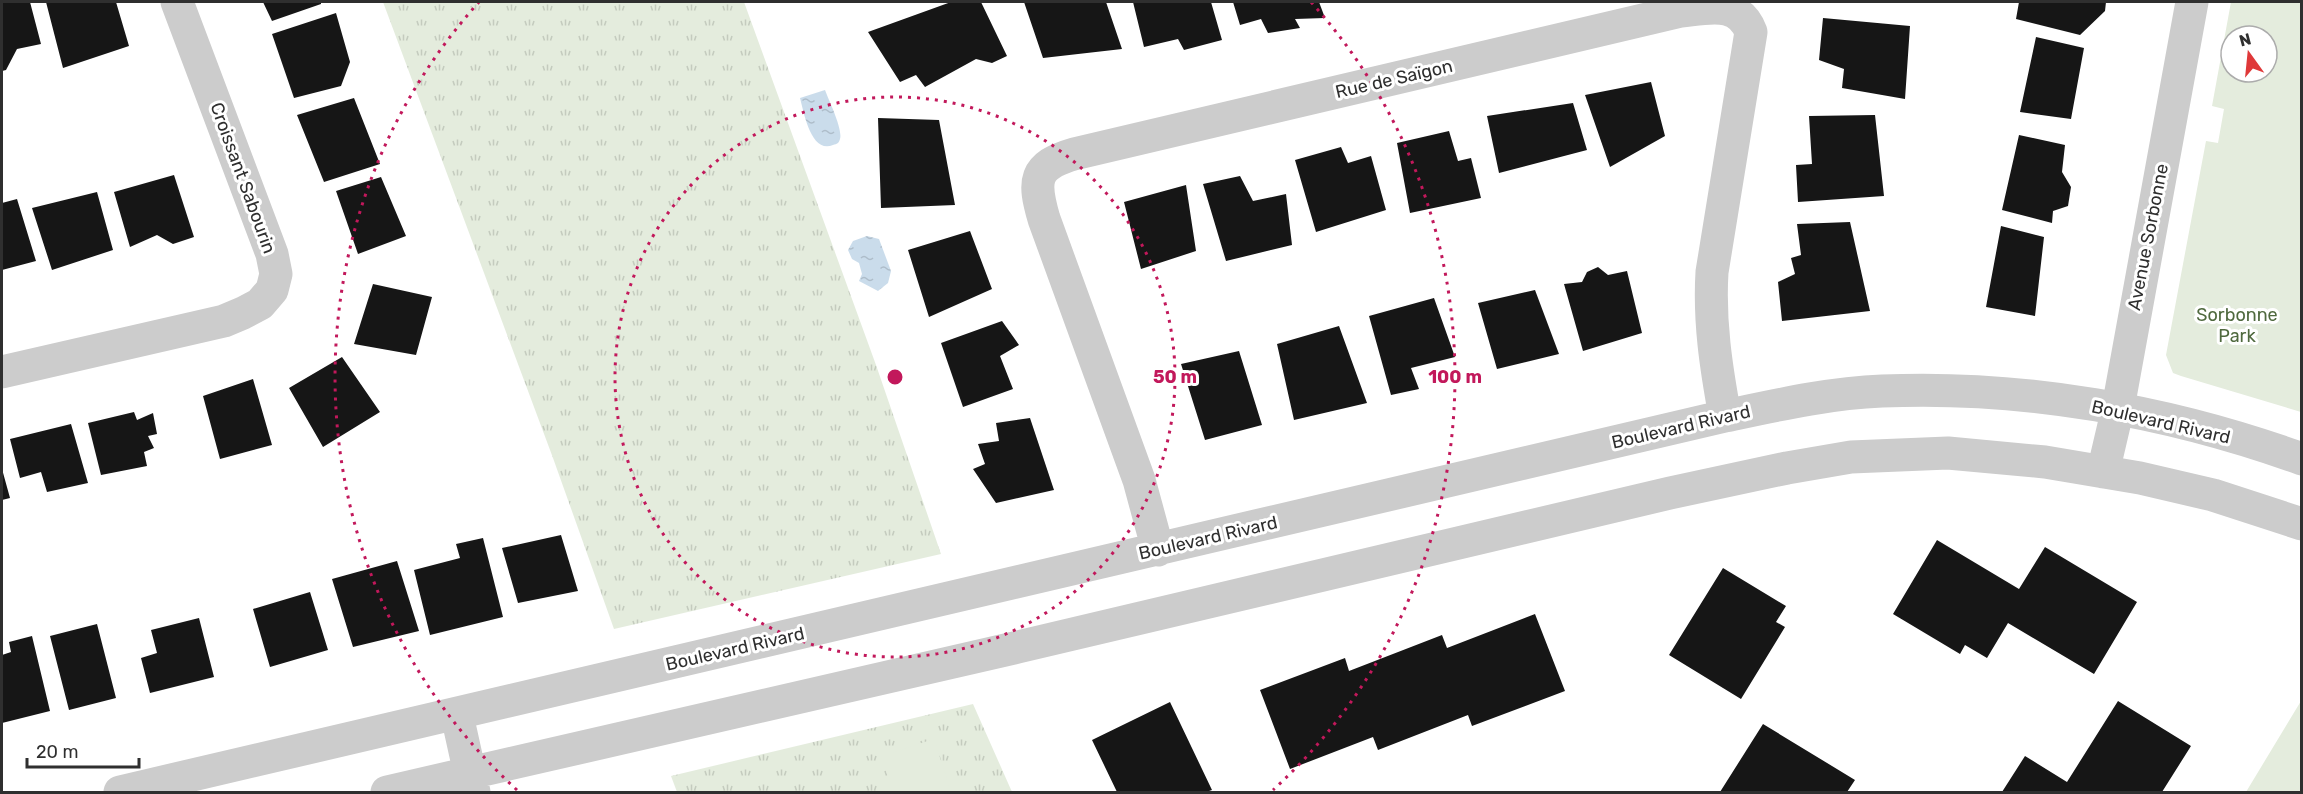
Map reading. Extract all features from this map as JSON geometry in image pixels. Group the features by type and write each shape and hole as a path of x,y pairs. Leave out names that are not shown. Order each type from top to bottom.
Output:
{"street":[{"name":"Croissant Sabourin","path":"2,372 224,321 260,304 272,290 276,274 272,254 177,2"},
{"name":"Avenue Sorbonne","path":"2103,472 2118,408 2192,2"},
{"name":"Rue de Saïgon","path":"1158,550 1139,480 1044,219 1037,189 1040,176 1047,164 1074,154 1681,11 1704,8 1723,8 1738,12 1747,20 1751,32 1711,280 1711,323 1725,416"},
{"name":"Boulevard Rivard","path":"120,792 457,715 1725,416 1844,394 1912,390 2032,396 2118,408 2227,435 2301,459"},
{"path":"387,792 472,783 1006,650 1569,516 1787,468 1851,457 1938,453 2013,458 2103,472 2213,495 2301,524"},
{"path":"457,715 472,783"}],"green space":[{"path":"383,2 744,2 876,365 941,554 614,629 553,458"},
{"name":"Sorbonne Park","path":"2231,2 2301,2 2301,412 2173,373 2166,355 2206,141 2218,143 2224,109 2212,106 2219,68 2219,84 2279,84 2279,24 2227,24"},
{"path":"2301,701 2301,792 2246,792"},
{"path":"973,704 1012,792 677,792 671,776"},
{"path":"934,739 951,792 893,792 881,756"}],"water":[{"path":"825,90 838,122 840,140 833,145 825,146 819,144 810,131 800,98"},
{"path":"867,236 879,239 891,271 888,283 878,291 859,281 862,274 859,263 852,259 848,250 853,241"}],"building":[{"path":"2,2 30,2 41,44 17,49 6,70 2,71"},
{"path":"46,2 116,2 129,46 63,68"},
{"path":"263,2 321,2 321,4 272,21"},
{"path":"951,2 981,2 1007,56 992,63 976,59 925,87 916,75 900,82 868,32"},
{"path":"1024,2 1106,2 1122,49 1043,58"},
{"path":"1133,2 1211,2 1222,40 1184,50 1178,39 1144,47"},
{"path":"1233,2 1319,2 1325,18 1295,19 1300,28 1268,33 1261,19 1240,25"},
{"path":"2019,2 2106,2 2105,11 2080,35 2016,19"},
{"path":"336,13 350,62 341,86 294,98 272,34"},
{"path":"1823,18 1910,26 1905,99 1842,88 1844,69 1819,60"},
{"path":"2036,37 2084,48 2071,119 2020,112"},
{"path":"1651,82 1665,136 1610,167 1585,95"},
{"path":"354,98 380,164 324,182 297,115"},
{"path":"1573,103 1587,150 1499,173 1487,116"},
{"path":"1875,115 1884,196 1798,202 1796,165 1812,164 1809,116"},
{"path":"878,118 939,120 955,205 881,208"},
{"path":"1449,131 1458,161 1471,158 1481,198 1410,213 1397,143"},
{"path":"2019,135 2065,145 2062,172 2071,187 2068,206 2053,211 2052,223 2002,210"},
{"path":"1341,147 1348,163 1371,156 1386,210 1316,232 1295,160"},
{"path":"174,175 194,237 173,244 157,235 130,247 114,192"},
{"path":"1240,176 1253,201 1286,194 1292,245 1226,261 1203,184"},
{"path":"381,177 406,236 358,254 336,191"},
{"path":"1186,185 1196,251 1141,269 1124,202"},
{"path":"97,192 113,250 52,270 32,208"},
{"path":"17,199 36,261 2,270 2,203"},
{"path":"1850,222 1870,311 1782,321 1778,282 1795,274 1791,258 1801,255 1797,224"},
{"path":"2001,226 2044,237 2035,316 1986,307"},
{"path":"970,231 992,289 929,317 908,250"},
{"path":"1598,267 1608,275 1627,271 1642,333 1583,351 1564,284 1582,282 1587,272"},
{"path":"373,284 432,297 416,355 354,344"},
{"path":"1535,290 1559,354 1497,369 1478,303"},
{"path":"1434,298 1455,357 1411,368 1419,389 1391,395 1369,316"},
{"path":"1002,321 1019,345 1000,356 1013,389 963,407 941,343"},
{"path":"1339,326 1367,403 1294,420 1277,344"},
{"path":"1239,351 1262,425 1205,440 1181,364"},
{"path":"342,357 380,412 323,447 289,388"},
{"path":"253,379 272,445 220,459 203,396"},
{"path":"134,412 137,420 153,413 157,434 148,436 154,448 144,452 147,466 101,475 88,423"},
{"path":"1030,418 1054,490 996,503 973,469 985,464 978,444 999,441 996,423"},
{"path":"71,424 88,483 47,492 41,472 20,478 10,439"},
{"path":"2,469 10,498 2,500"},
{"path":"561,535 578,591 518,603 502,548"},
{"path":"483,538 503,617 430,635 414,570 460,558 456,544"},
{"path":"1937,540 2019,589 2045,547 2137,602 2094,674 2008,623 1987,658 1965,645 1960,654 1893,614"},
{"path":"397,561 419,631 353,647 332,579"},
{"path":"1723,568 1786,606 1776,622 1785,627 1741,699 1669,655"},
{"path":"310,592 328,650 270,667 253,609"},
{"path":"1535,614 1565,691 1472,726 1468,715 1378,750 1373,737 1290,769 1260,690 1345,658 1349,671 1442,635 1447,648"},
{"path":"199,618 214,677 150,693 141,658 157,653 151,630"},
{"path":"97,624 116,698 69,710 50,636"},
{"path":"32,636 50,711 2,723 2,655 11,652 9,642"},
{"path":"2118,701 2191,746 2162,792 2002,792 2025,756 2067,782"},
{"path":"1170,702 1212,790 1206,792 1117,792 1092,740"},
{"path":"1763,724 1855,780 1847,792 1720,792"}]}
